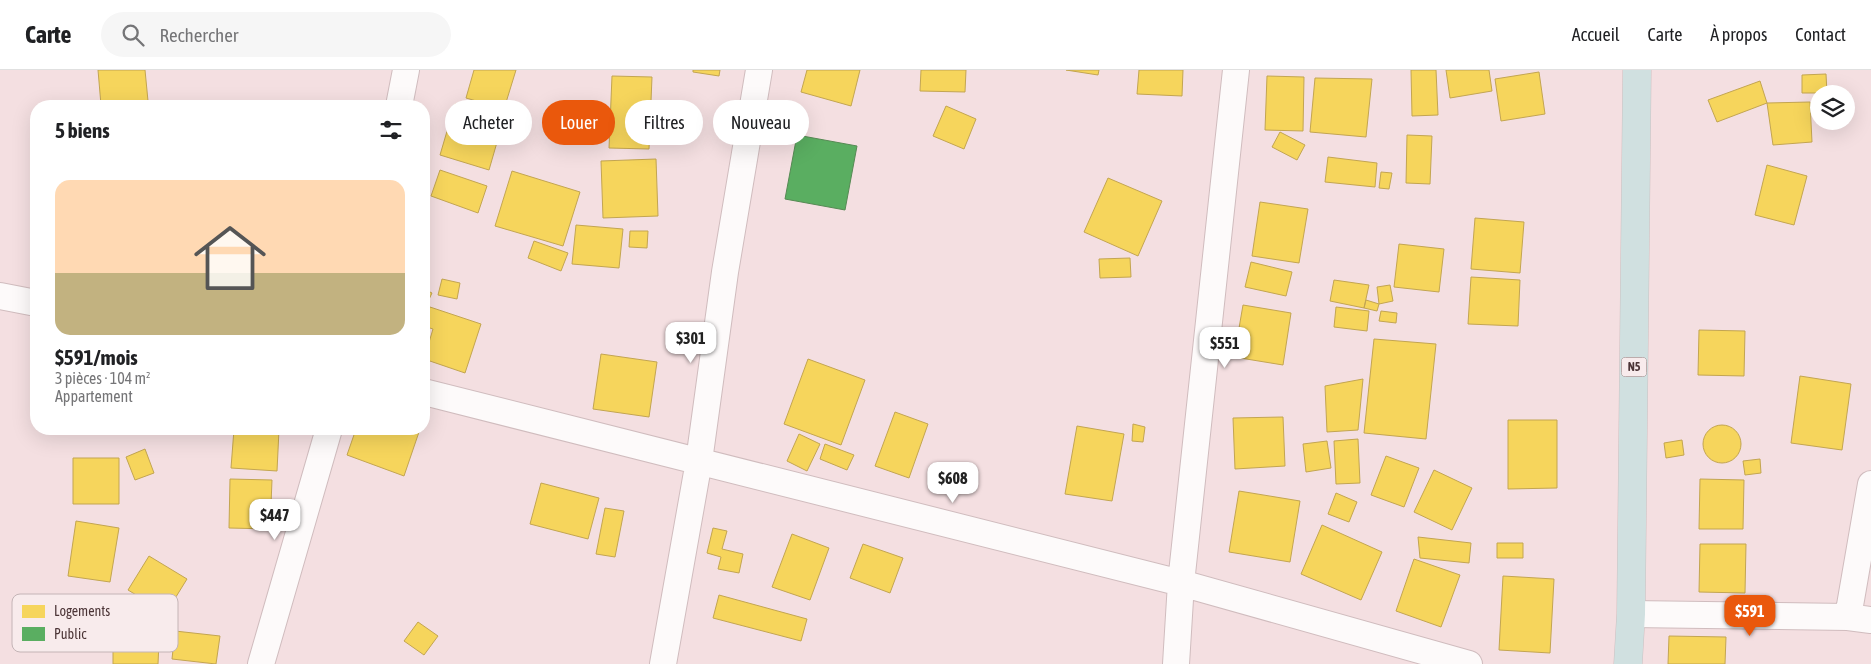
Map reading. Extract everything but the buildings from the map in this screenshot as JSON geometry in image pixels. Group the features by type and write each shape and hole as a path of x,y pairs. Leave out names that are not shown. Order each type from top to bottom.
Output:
{"highway":[{"name":"N5","path":"1628,664 1631,614 1637,70"}],"street":[{"path":"400,100 406,70"},
{"path":"663,664 699,461 724,272 759,70"},
{"path":"1176,664 1181,583 1236,70"},
{"path":"0,296 30,302"},
{"path":"430,394 1181,583 1469,664"},
{"path":"261,664 327,435"},
{"path":"1631,614 1860,619 1871,484"}]}
